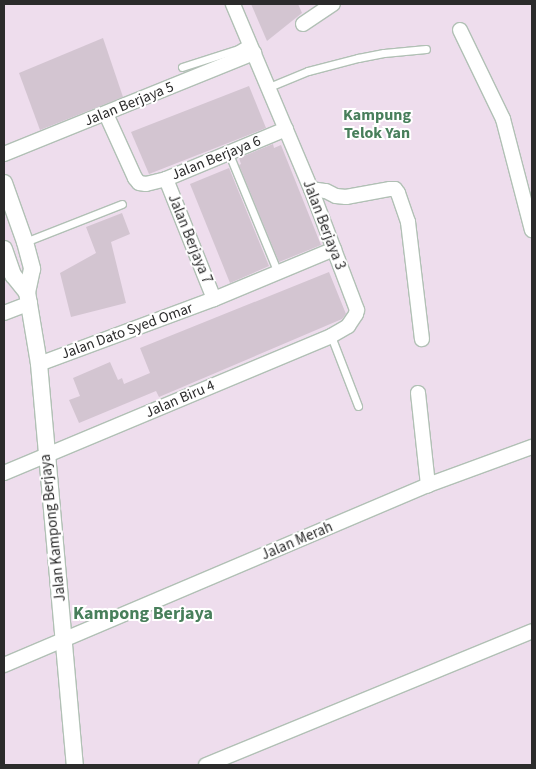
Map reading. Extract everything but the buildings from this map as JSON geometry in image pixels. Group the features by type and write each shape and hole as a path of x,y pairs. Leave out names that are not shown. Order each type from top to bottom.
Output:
{"street":[{"name":"Jalan Berjaya 3","path":"233,4 269,87 334,249 357,310 353,321"},
{"path":"303,24 333,4"},
{"path":"460,30 503,120 532,230"},
{"name":"Jalan Berjaya 5","path":"4,154 106,114 252,47"},
{"name":"Jalan Berjaya 6","path":"106,114 135,178 139,183 146,184 166,179 286,129"},
{"name":"Jalan Berjaya 7","path":"166,179 214,299"},
{"name":"Jalan Kampong Berjaya","path":"4,183 25,242 32,269 29,297 39,364 75,765"},
{"path":"311,189 346,197 390,189 394,189 398,193 408,222 422,340"},
{"name":"Jalan Kampong Berjaya","path":"4,249 13,275 29,297"},
{"name":"Jalan Dato Syed Omar","path":"39,364 214,299 334,249"},
{"path":"4,313 29,297"},
{"name":"Jalan Biru 4","path":"4,473 331,336 353,321"},
{"path":"418,393 428,486"},
{"name":"Jalan Merah","path":"4,665 428,486 532,447"},
{"path":"206,765 532,631"}],"lane":[{"path":"182,67 238,49 252,47"},
{"path":"269,87 308,71 358,58 384,53 426,50"},
{"path":"229,154 278,272"},
{"path":"25,242 122,204"},
{"path":"331,336 358,406"}],"district":[{"name":"Kampung Telok Yan","path":"377,124"},
{"name":"Kampong Berjaya","path":"143,614"}]}
